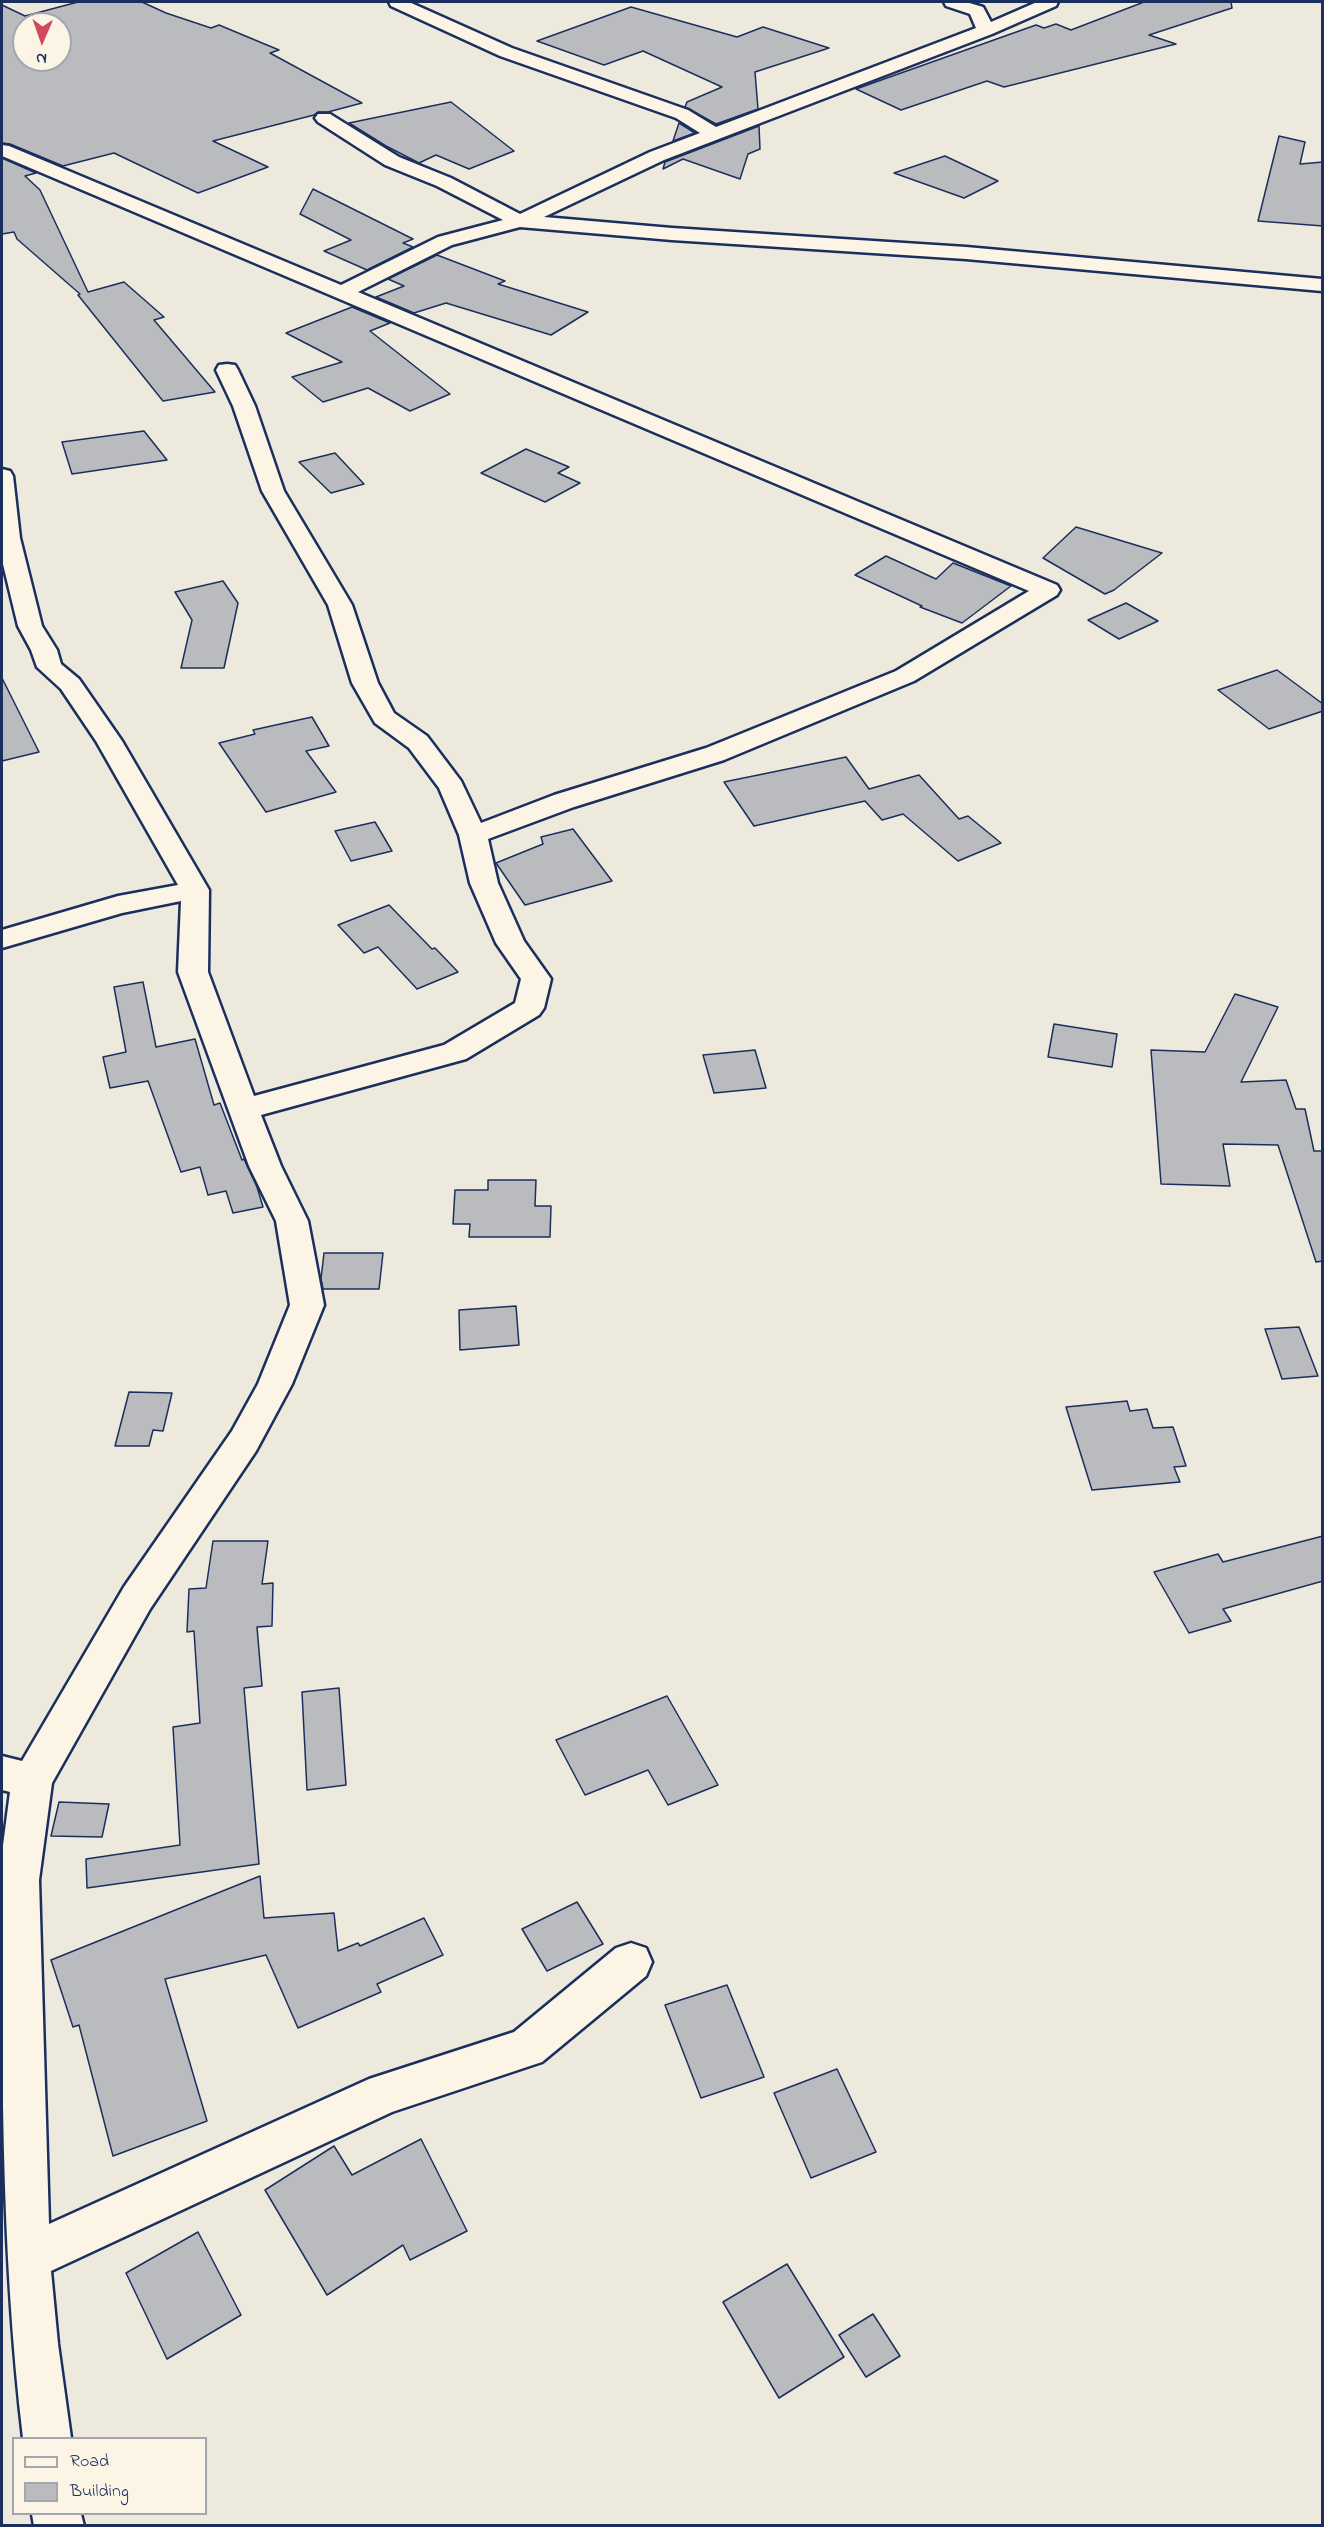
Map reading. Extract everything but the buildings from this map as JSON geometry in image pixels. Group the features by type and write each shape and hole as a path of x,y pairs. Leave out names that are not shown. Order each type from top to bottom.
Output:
{"street":[{"path":"397,2 506,52 682,114 716,135"},
{"path":"952,2 978,11 986,30"},
{"path":"341,293 445,241 520,221 657,156 986,30 1050,2"},
{"path":"324,118 369,149 444,182 520,221 672,234 989,255 1323,285"},
{"path":"2,150 1048,590 905,676 715,754 564,801 473,835"},
{"path":"227,370 244,406 273,491 340,605 365,683 384,718 418,742 452,788 473,835 484,883 506,933 536,979 529,1008 455,1052 244,1109"},
{"path":"2,476 8,538 30,626 45,650 50,667 70,684 109,741 195,890 194,972 265,1166 292,1221 307,1305 275,1384 244,1441 17,1777 27,2258 34,2344 47,2437"},
{"path":"2,939 118,905 195,890"},
{"path":"27,2258 384,2094 527,2048 631,1962"}]}
